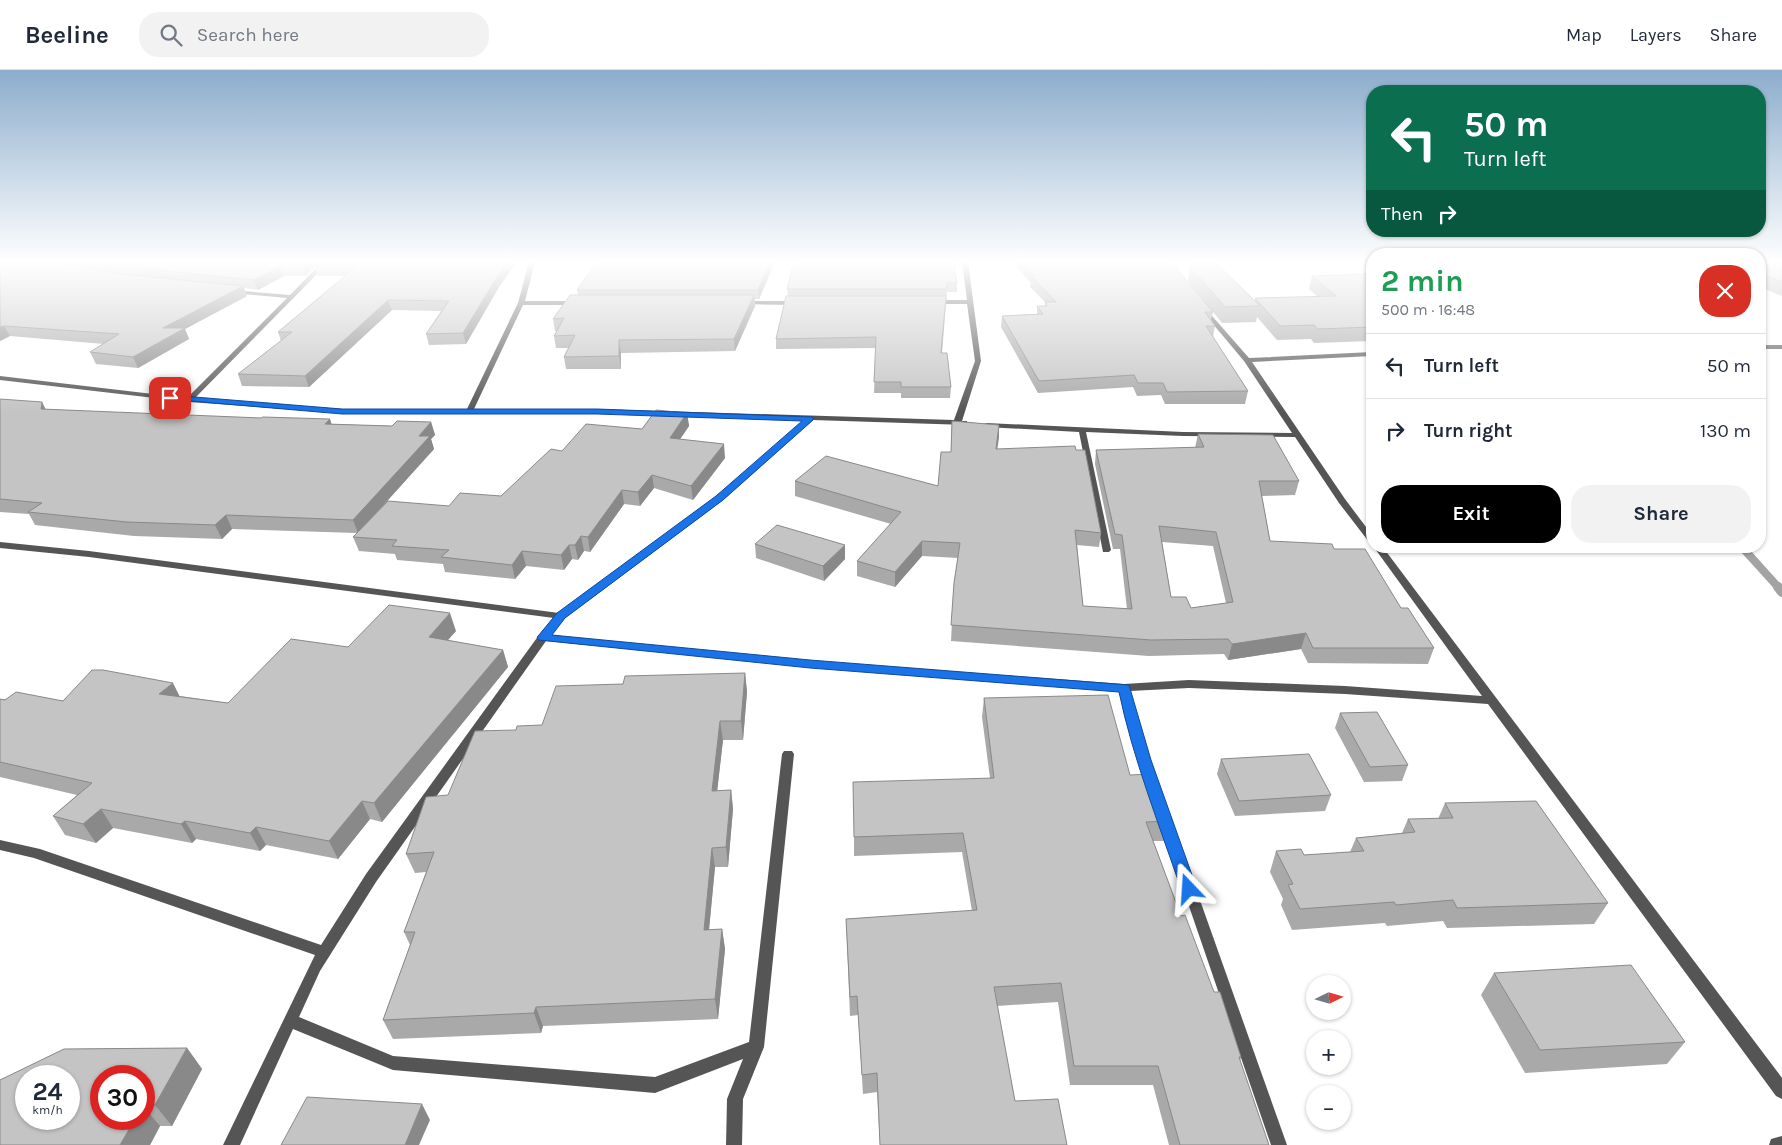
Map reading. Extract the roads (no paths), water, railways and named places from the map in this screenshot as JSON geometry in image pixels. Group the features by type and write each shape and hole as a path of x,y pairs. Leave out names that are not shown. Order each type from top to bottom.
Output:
{"street":[{"path":"189,400 277,312"},
{"path":"470,410 517,312"},
{"path":"957,423 978,361 972,312"},
{"path":"1206,312 1247,360 1342,501 1366,532"},
{"path":"1766,348 1782,347"},
{"path":"1247,360 1366,354"},
{"path":"0,378 189,400 342,411 597,411 957,423 1182,434 1298,435"},
{"path":"231,1145 316,967 325,952 371,878 543,637 561,616 720,498 810,418"},
{"path":"1082,429 1106,550"},
{"path":"0,544 561,616"},
{"path":"1382,553 1782,1090"},
{"path":"543,637 810,664 1124,688 1189,684 1345,690 1491,700"},
{"path":"1124,688 1144,760 1279,1145"},
{"path":"734,1145 736,1099 756,1047 788,754"},
{"path":"0,844 35,853 325,952"},
{"path":"291,1021 393,1063 654,1085 756,1047"},
{"path":"1776,1145 1782,1144"}],"waterway":[{"path":"1747,553 1779,588"},
{"path":"1778,587 1782,592"}]}
